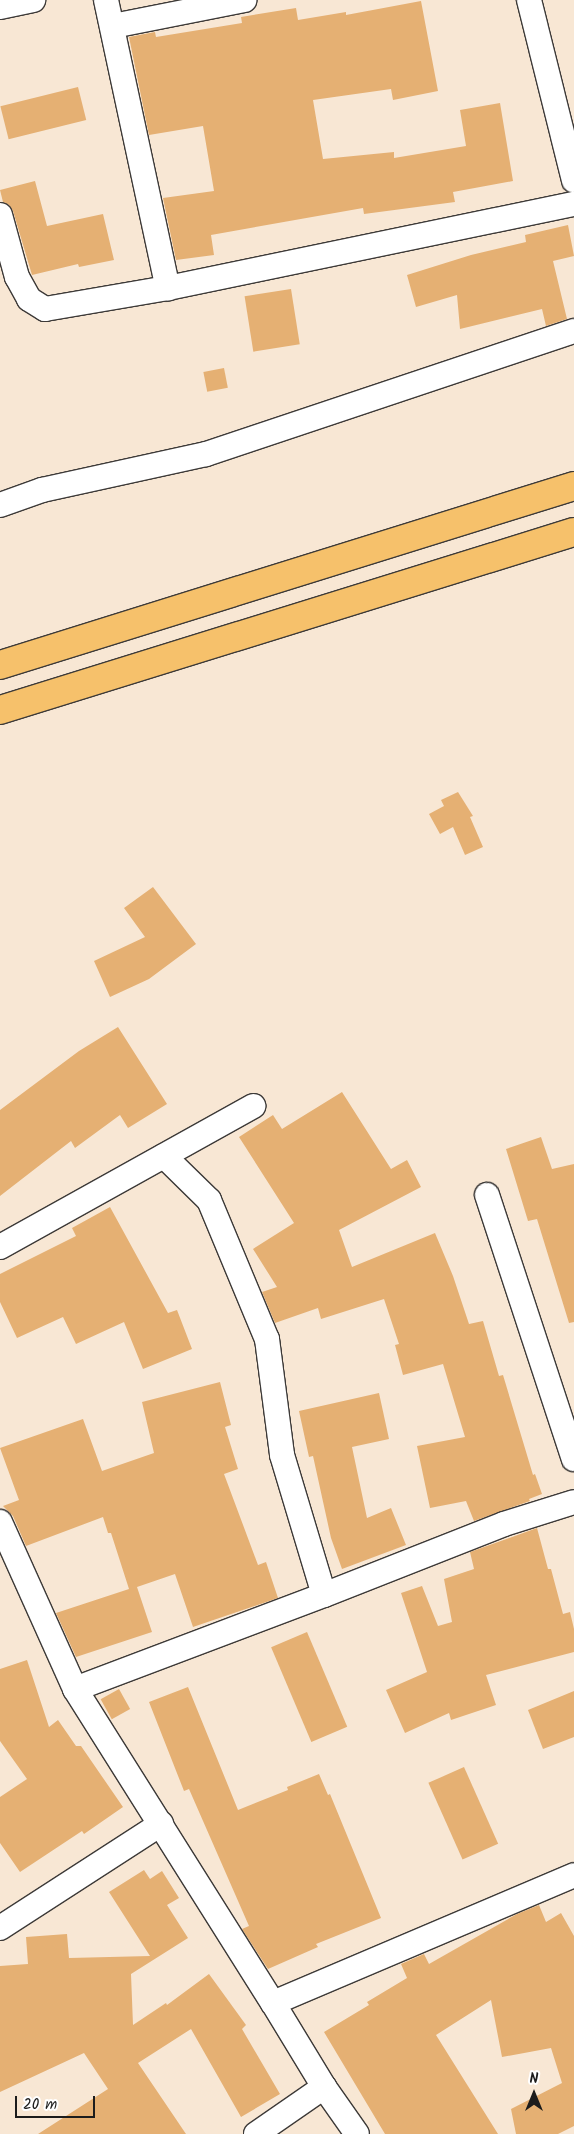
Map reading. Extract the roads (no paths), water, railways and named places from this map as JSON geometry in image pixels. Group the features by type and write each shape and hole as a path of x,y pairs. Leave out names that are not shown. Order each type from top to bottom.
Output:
{"highway":[{"path":"0,665 574,486"},
{"path":"0,710 574,532"}],"street":[{"path":"0,7 33,0"},
{"path":"106,0 168,288"},
{"path":"113,26 244,0"},
{"path":"530,0 574,180"},
{"path":"0,215 17,277 29,299 45,309 168,288 574,204"},
{"path":"0,505 42,490 206,454 574,331"},
{"path":"0,1247 253,1106"},
{"path":"164,1156 209,1200 267,1339 282,1455 324,1595"},
{"path":"487,1195 574,1459"},
{"path":"75,1689 324,1595 504,1524 574,1502"},
{"path":"0,1522 75,1689 324,2087 357,2134"},
{"path":"0,1928 161,1824"},
{"path":"273,2003 574,1875"},
{"path":"256,2134 324,2087"}]}
